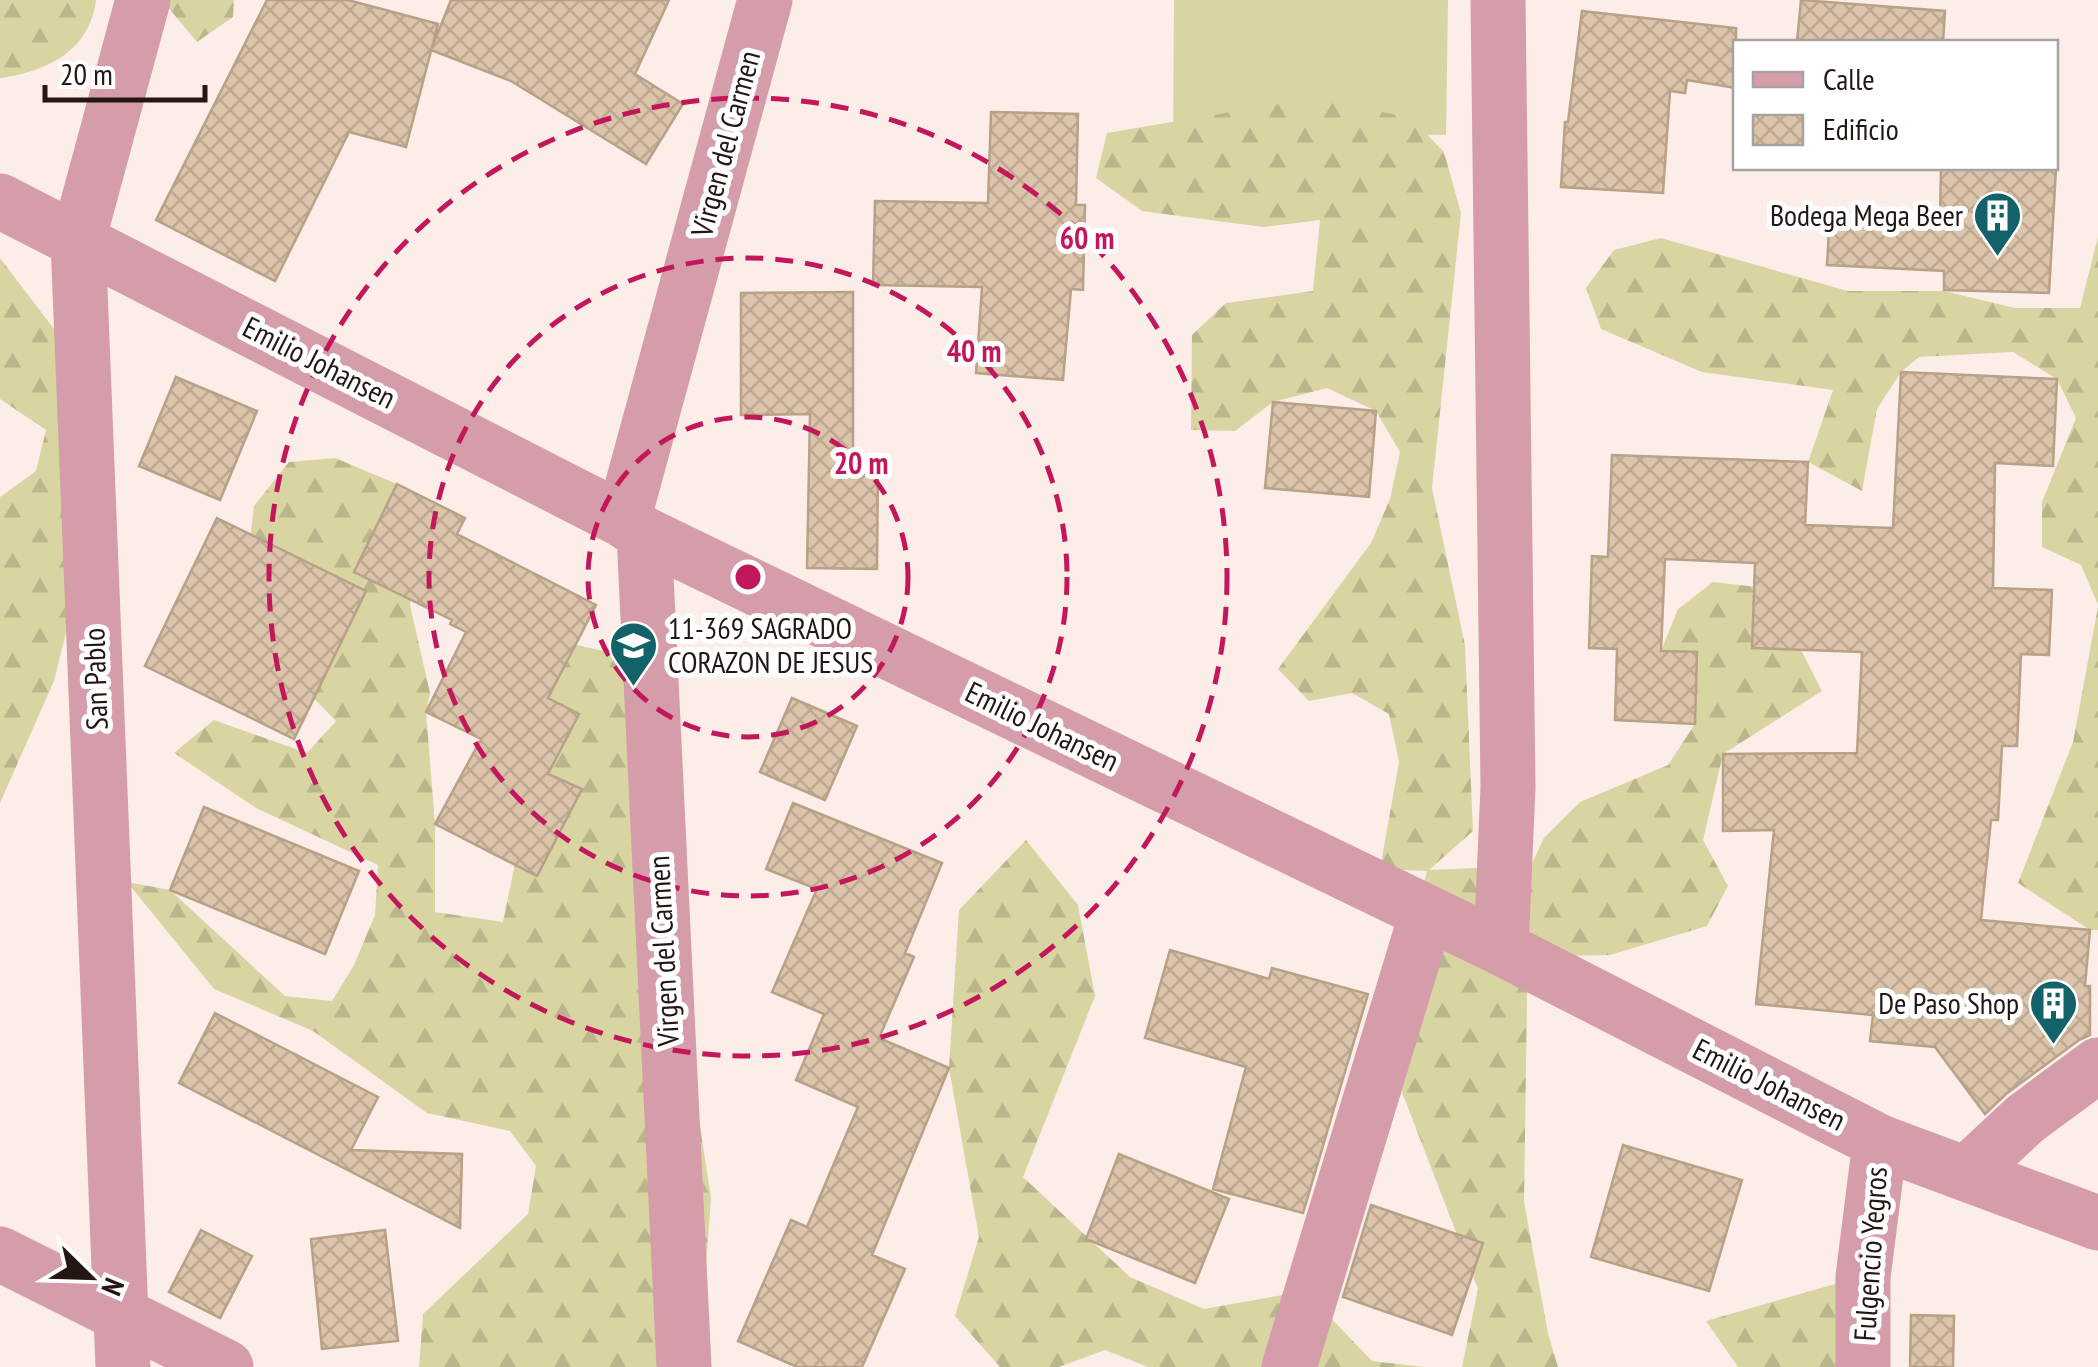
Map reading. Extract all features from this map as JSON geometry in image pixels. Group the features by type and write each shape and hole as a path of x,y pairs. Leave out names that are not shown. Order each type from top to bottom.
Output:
{"street":[{"name":"San Pablo","path":"122,1341 78,240 143,0"},
{"name":"Virgen del Carmen","path":"684,1367 634,527 765,0"},
{"path":"1498,0 1508,786 1500,948"},
{"name":"Emilio Johansen","path":"0,201 634,527 1500,948 1880,1142 2097,1220"},
{"path":"1289,1367 1427,913"},
{"path":"1966,1174 2025,1119 2098,1065"},
{"name":"Fulgencio Yegros","path":"1863,1367 1863,1278 1880,1142"},
{"path":"0,1254 122,1341 226,1367"}],"green space":[{"path":"0,0 96,0 85,33 63,56 34,70 0,78"},
{"path":"168,0 234,0 233,17 197,42 166,5"},
{"path":"1174,0 1448,0 1446,135 1173,132"},
{"path":"1308,99 1410,117 1444,152 1461,213 1432,488 1465,645 1473,831 1429,870 1501,867 1522,884 1544,838 1580,802 1668,765 1695,724 1661,651 1678,609 1713,582 1757,587 1752,631 1801,650 1822,691 1723,754 1703,840 1728,886 1707,926 1610,955 1564,956 1528,931 1524,1202 1558,1367 1462,1367 1478,1289 1383,1043 1427,871 1380,869 1399,762 1389,714 1352,693 1309,701 1278,669 1371,543 1390,499 1400,452 1376,411 1327,388 1273,402 1235,431 1191,430 1192,335 1226,303 1313,291 1320,220 1263,227 1142,211 1096,178 1107,133"},
{"path":"2098,237 2098,605 2081,565 2042,547 2042,502 2076,418 2057,379 2013,352 1919,357 1901,372 1877,409 1862,491 1808,462 1833,390 1702,372 1601,329 1586,288 1614,250 1661,238 1848,291 1944,291 2015,308 2080,308"},
{"path":"0,258 86,371 68,625 54,681 0,803 0,497 36,471 46,430 0,399"},
{"path":"335,458 397,484 419,538 410,605 430,693 426,712 435,824 435,912 503,922 551,688 576,645 623,655 633,688 711,1198 702,1320 687,1367 419,1367 423,1314 528,1214 536,1166 510,1131 427,1113 313,1031 214,989 127,882 170,890 285,996 332,1001 354,965 375,915 378,865 256,808 174,753 214,720 307,753 336,721 272,656 242,604 254,506 289,462"},
{"path":"2098,607 2098,930 2090,930 2018,883 2073,742"},
{"path":"1026,840 1078,905 1095,996 1023,1177 1130,1277 1204,1309 1305,1291 1372,1361 1424,1367 1148,1367 1105,1350 1059,1367 1000,1367 955,1316 979,1237 949,1068 959,910"},
{"path":"1870,1274 1863,1367 1738,1367 1706,1321"}],"building":[{"path":"267,0 348,0 438,24 406,147 349,132 275,281 156,220"},
{"path":"451,0 669,0 635,74 683,104 646,164 511,81 431,50"},
{"path":"1801,0 1945,11 1943,40 1797,40"},
{"path":"1582,11 1736,28 1733,88 1687,80 1685,93 1670,91 1663,193 1561,187"},
{"path":"991,112 1078,114 1076,205 1085,205 1083,290 1071,289 1063,380 976,373 982,287 873,285 875,201 988,203"},
{"path":"1941,170 2056,170 2049,293 1944,290 1944,271 1827,265 1830,211 1940,216"},
{"path":"853,292 853,460 878,460 877,569 807,568 810,414 741,415 741,293"},
{"path":"1901,372 2057,379 2053,466 1995,463 1993,588 2052,590 2049,655 2021,654 2017,746 2002,746 1998,820 1991,820 1981,920 2090,930 2085,986 2090,986 2090,1035 2006,1094 1985,1114 1935,1047 1870,1041 1873,1015 1756,1004 1774,830 1723,831 1723,754 1857,753 1862,652 1752,648 1755,563 1665,559 1661,651 1697,652 1695,724 1615,720 1617,649 1589,648 1592,556 1608,557 1612,455 1808,462 1805,525 1893,528"},
{"path":"176,377 257,411 220,500 139,466"},
{"path":"1273,402 1376,411 1369,497 1265,488"},
{"path":"397,484 465,518 457,534 596,605 548,698 579,714 548,774 582,789 537,876 435,824 481,739 426,712 466,632 450,624 452,620 354,572"},
{"path":"217,518 366,591 294,739 145,666"},
{"path":"792,698 857,726 825,800 760,772"},
{"path":"793,803 942,863 905,953 914,957 879,1038 949,1068 872,1255 905,1269 862,1367 797,1367 738,1341 791,1220 807,1227 858,1107 796,1080 824,1014 772,992 817,889 766,869"},
{"path":"204,807 359,871 325,954 170,890"},
{"path":"1170,950 1269,979 1272,968 1368,994 1303,1213 1213,1189 1246,1067 1145,1038"},
{"path":"215,1013 378,1097 351,1150 462,1154 460,1228 179,1083"},
{"path":"1623,1145 1742,1180 1709,1291 1591,1257"},
{"path":"1119,1154 1229,1199 1195,1283 1086,1239"},
{"path":"1371,1205 1483,1243 1452,1335 1343,1297"},
{"path":"201,1230 252,1256 220,1318 169,1292"},
{"path":"385,1230 398,1341 322,1349 311,1239"},
{"path":"1911,1315 1954,1316 1953,1367 1910,1367"}],"place":[{"name":"Bodega Mega Beer","path":"1998,258"},
{"name":"11-369 SAGRADO CORAZON DE JESUS","path":"633,688"},
{"name":"De Paso Shop","path":"2054,1046"}]}
